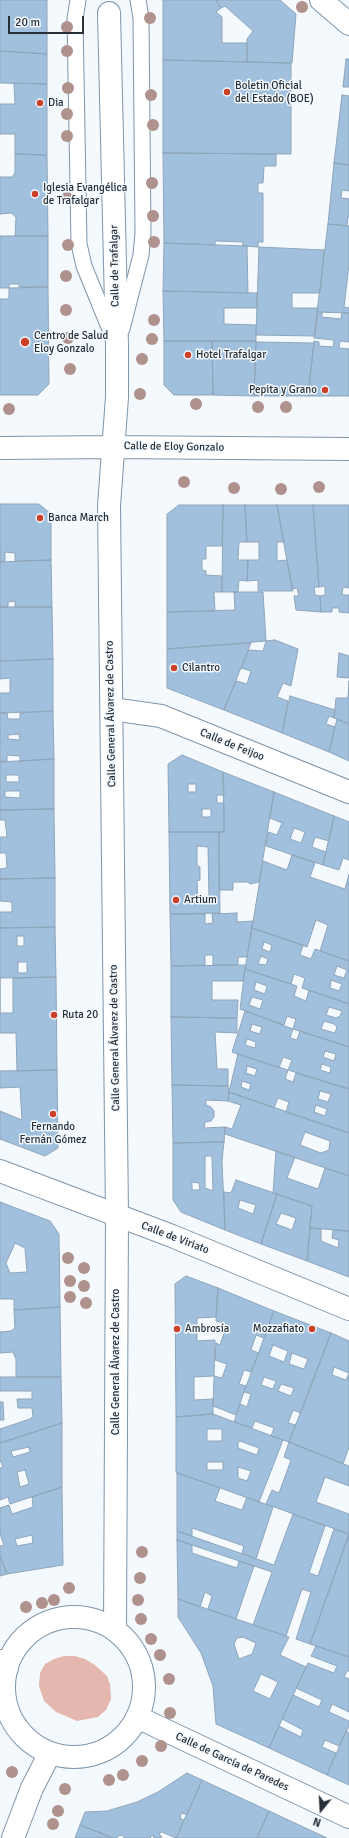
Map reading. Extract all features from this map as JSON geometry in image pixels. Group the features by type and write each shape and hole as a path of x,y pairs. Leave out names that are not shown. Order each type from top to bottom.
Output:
{"street":[{"path":"321,0 349,24"},
{"name":"Calle de Trafalgar","path":"109,12 117,347 117,397 113,447"},
{"name":"Calle de Eloy Gonzalo","path":"0,448 113,447 349,449"},
{"name":"Calle General Álvarez de Castro","path":"113,447 109,506 117,1216 115,1630"},
{"name":"Calle de Feijoo","path":"112,709 161,716 349,792"},
{"name":"Calle de Viriato","path":"0,1171 172,1236 349,1310"},
{"path":"68,1617 92,1620 115,1630 133,1648 143,1672 144,1696 137,1717 121,1740 100,1753 75,1758 50,1753 30,1742 15,1725 6,1704 4,1682 4,1664 10,1658 23,1638 43,1624 68,1617"},
{"name":"Calle de García de Paredes","path":"137,1717 349,1817"},
{"path":"13,1838 32,1788 50,1753"}],"lane":[{"path":"78,0 75,19 79,244 84,266 117,347"},
{"path":"117,347 138,266 143,234 141,18 138,0"}],"shaded area":[{"path":"64,1656 75,1656 85,1659 95,1665 107,1676 110,1684 111,1699 106,1710 98,1717 77,1721 56,1712 44,1701 39,1686 40,1673 45,1664"}],"building":[{"path":"0,0 47,0 47,54 0,51"},
{"path":"163,0 216,0 221,8 216,12 222,17 222,43 247,43 247,62 163,60"},
{"path":"216,0 280,0 296,14 292,63 247,62 247,39 253,31 225,6 221,8"},
{"path":"0,51 47,54 47,84 0,83"},
{"path":"346,59 349,59 349,87 343,87"},
{"name":"Boletin Oficial del Estado (BOE)","path":"163,60 291,63 291,154 163,153"},
{"path":"14,83 47,84 47,155 15,154 15,134 0,134 0,104 15,104"},
{"path":"342,95 349,96 349,165 334,163"},
{"path":"163,153 276,154 276,166 264,166 263,183 258,183 258,193 263,193 263,242 258,242 258,247 243,246 243,242 215,241 215,245 164,243"},
{"path":"15,154 47,155 48,236 15,236 16,217 11,213 0,214 0,177 12,177 15,173"},
{"path":"334,163 349,165 349,191 342,190 341,198 349,199 349,217 347,226 328,224"},
{"path":"328,224 349,226 349,264 344,307 349,308 349,313 317,312"},
{"path":"0,236 48,236 48,287 19,287 19,284 9,284 9,288 0,288"},
{"path":"164,243 247,246 248,293 163,291"},
{"path":"259,247 324,250 320,293 292,293 292,308 318,308 315,336 256,335"},
{"name":"Centro de Salud Eloy Gonzalo","path":"48,287 49,384 38,395 0,395 0,299 9,299 9,288"},
{"path":"163,291 257,293 257,308 224,308 224,324 256,325 256,341 164,341"},
{"path":"317,312 322,312 322,317 341,319 342,312 349,313 349,342 340,341 339,348 349,349 349,396 308,396 314,341 319,342 319,346 333,347 334,340 314,338"},
{"name":"Hotel Trafalgar","path":"164,341 212,341 213,395 174,395 164,385"},
{"path":"212,341 256,341 254,396 213,395","holes":["225,347 228,347 228,353 233,353 233,359 225,359"]},
{"path":"256,342 314,343 308,396 254,396"},
{"path":"0,504 39,504 51,514 51,560 15,561 15,553 5,552 5,561 0,562"},
{"path":"179,505 223,505 222,546 206,546 206,559 202,559 202,570 206,571 206,575 222,576 222,592 214,592 215,611 167,612 167,514"},
{"path":"223,505 245,505 247,542 239,542 238,560 248,560 247,581 239,580 238,592 222,592"},
{"path":"245,505 277,505 284,542 277,542 277,561 287,560 293,591 258,591 258,580 247,581 248,560 259,560 259,542 247,542"},
{"path":"277,505 313,505 319,587 314,587 315,595 320,596 321,612 296,610 294,596 299,596 297,588 292,589"},
{"path":"313,505 349,505 349,588 343,587 342,595 349,595 349,613 339,612 339,608 332,608 332,612 321,612 320,596 325,595 325,586 319,587"},
{"path":"51,560 52,607 15,607 15,601 8,602 8,607 0,607 0,562"},
{"path":"234,592 263,592 266,641 167,649 167,612 235,610"},
{"path":"0,607 52,607 53,659 0,661"},
{"path":"275,640 298,649 291,686 283,683 277,697 288,701 282,733 224,710 236,681 247,684 251,671 241,668 249,650 263,651 266,641"},
{"path":"251,643 224,710 167,688 167,649"},
{"path":"339,653 349,656 349,678 337,677"},
{"path":"53,659 53,711 0,713 0,693 10,693 10,678 0,679 0,661"},
{"path":"349,681 349,724 334,718 336,698 348,698"},
{"path":"290,696 335,710 334,718 329,716 326,724 335,727 329,752 282,733"},
{"path":"53,711 54,759 20,761 20,756 7,755 7,761 0,762 0,713 7,713 8,719 20,719 20,713","holes":["19,734 20,740 8,739 8,735"]},
{"path":"337,719 349,724 349,761 329,752"},
{"path":"182,755 223,772 224,795 217,795 217,803 224,803 224,832 169,832 168,764","holes":["188,784 196,784 196,792 188,792","202,809 211,809 211,817 202,817"]},
{"path":"54,759 54,809 0,810 0,762","holes":["6,775 19,775 19,782 6,782","5,791 20,791 20,798 5,797"]},
{"path":"223,772 274,792 259,882 250,884 248,882 233,882 233,890 219,890 219,832 224,832"},
{"path":"274,792 334,816 329,841 315,837 312,847 326,852 323,865 266,846 268,832 277,835 282,823 270,818","holes":["294,828 305,832 301,843 290,839"]},
{"path":"54,809 55,878 0,879 0,869 7,868 6,853 0,853 0,837 7,837 5,820 0,820 0,810"},
{"path":"334,816 349,822 349,860 343,858 339,870 323,865"},
{"path":"169,832 219,832 220,913 170,914","holes":["197,846 208,847 209,898 207,900 198,901 197,881 200,880 200,867 197,865"]},
{"path":"292,855 315,863 310,877 345,889 349,874 349,961 320,951 328,925 316,920 307,947 252,928 263,861 287,870"},
{"path":"55,878 55,927 0,928 0,912 12,912 12,902 0,901 0,879"},
{"path":"237,913 237,922 253,921 247,957 238,957 238,965 213,965 213,955 205,955 205,965 171,966 170,914 205,914 205,924 213,923 212,914"},
{"path":"55,927 56,977 0,978 0,928","holes":["17,936 24,936 24,946 17,946","18,962 27,962 27,973 18,973"]},
{"path":"252,928 303,945 300,955 311,959 315,949 349,961 349,1004 302,988 305,978 294,974 291,984 245,969","holes":["264,942 272,945 270,952 262,949","261,956 268,959 266,965 258,964","337,966 347,970 344,978 334,975","331,980 342,984 339,991 330,988"]},
{"path":"246,965 243,981 212,981 212,1000 238,1000 237,1018 171,1017 171,966"},
{"path":"245,969 297,986 294,996 306,1001 309,990 349,1004 349,1047 293,1029 296,1019 287,1016 284,1025 240,1009","holes":["256,982 267,986 265,994 254,990","252,997 263,1000 260,1009 249,1005","329,1007 342,1011 340,1016 336,1018 326,1015","324,1021 334,1024 337,1027 335,1033 321,1029"]},
{"path":"56,977 57,1070 17,1071 16,1033 0,1033 0,1013 13,1013 13,978"},
{"path":"245,1011 293,1029 290,1038 297,1040 300,1031 349,1047 349,1089 288,1070 292,1060 283,1057 279,1068 232,1052","holes":["252,1024 262,1027 260,1034 250,1031","247,1039 256,1042 255,1048 245,1045","325,1051 336,1054 334,1061 323,1057","322,1064 331,1067 330,1073 320,1070"]},
{"path":"171,1017 237,1018 237,1033 215,1032 217,1069 228,1069 228,1086 172,1085"},
{"path":"238,1054 288,1070 285,1079 293,1082 296,1073 349,1089 349,1133 286,1112 289,1102 278,1098 274,1108 229,1092","holes":["247,1066 257,1069 255,1076 246,1073","242,1081 251,1084 249,1090 241,1087","320,1091 331,1094 328,1102 318,1099","316,1105 327,1109 325,1116 314,1112"]},
{"path":"57,1070 58,1148 45,1156 0,1139 0,1111 22,1120 20,1087 0,1088 0,1071"},
{"path":"172,1085 228,1086 228,1101 206,1100 206,1105 211,1107 214,1111 214,1117 211,1121 205,1122 204,1128 225,1127 224,1142 173,1143"},
{"path":"229,1092 349,1133 349,1176 225,1134 225,1127 232,1129 241,1105 228,1101","holes":["305,1132 330,1141 329,1150 321,1153 300,1145"]},
{"path":"224,1142 222,1161 225,1230 181,1212 173,1200 173,1143","holes":["205,1156 212,1156 213,1191 205,1188","192,1182 199,1183 200,1190 192,1190"]},
{"path":"276,1151 295,1157 287,1178 318,1189 325,1168 349,1176 349,1231 310,1228 312,1206 273,1193"},
{"path":"236,1180 277,1194 261,1244 225,1230 224,1192 231,1193","holes":["240,1200 256,1205 253,1214 238,1208"]},
{"path":"277,1194 312,1206 307,1261 261,1244","holes":["281,1213 296,1218 292,1230 276,1224"]},
{"path":"0,1202 50,1221 59,1234 60,1307 14,1310 14,1299 0,1299","holes":["15,1243 25,1248 27,1272 10,1273 6,1263"]},
{"path":"310,1228 321,1229 321,1241 338,1248 339,1240 332,1238 333,1230 349,1231 349,1277 307,1261"},
{"path":"186,1276 218,1288 216,1317 197,1318 197,1341 215,1340 214,1376 194,1377 194,1400 213,1399 213,1414 176,1417 175,1284"},
{"path":"218,1288 274,1311 264,1338 256,1335 251,1350 259,1353 251,1372 244,1370 239,1384 246,1386 236,1415 213,1406 214,1376 222,1378 227,1364 215,1360 216,1343 220,1345 227,1324 216,1321"},
{"path":"60,1307 61,1377 16,1377 16,1359 13,1352 0,1353 0,1332 11,1331 15,1328 14,1310"},
{"path":"274,1311 331,1333 301,1413 293,1410 288,1423 296,1425 289,1442 271,1436 274,1428 255,1421 252,1428 234,1422 240,1404 247,1407 251,1394 244,1392","holes":["273,1345 288,1351 284,1362 269,1356","292,1353 308,1359 304,1369 289,1364","264,1377 276,1381 273,1389 261,1385","281,1384 294,1388 291,1396 278,1391"]},
{"path":"331,1333 349,1341 349,1373 349,1447 343,1464 289,1442","holes":["334,1367 349,1373 346,1380 332,1375"]},
{"path":"0,1377 61,1377 62,1423 0,1443 0,1429 30,1419 33,1416 32,1408 18,1408 17,1399 32,1399 32,1391 0,1391"},
{"path":"0,1402 3,1402 4,1420 0,1420"},
{"path":"213,1414 283,1440 259,1502 176,1472 176,1417","holes":["207,1429 222,1429 222,1441 207,1441","240,1441 259,1448 257,1455 238,1448 238,1442","207,1462 223,1462 223,1470 207,1470","238,1467 251,1471 247,1481 238,1478"]},
{"path":"62,1423 62,1487 10,1504 8,1497 0,1500 0,1468 3,1467 0,1460 0,1443","holes":["29,1447 30,1452 13,1457 11,1451","25,1470 29,1484 20,1487 17,1472"]},
{"path":"289,1442 349,1466 349,1486 325,1477 316,1502 349,1514 349,1534 266,1504 272,1490 279,1493 291,1460 284,1457"},
{"path":"177,1473 220,1488 215,1501 242,1510 247,1497 273,1507 256,1559 242,1553 244,1546 192,1528 192,1536 177,1531"},
{"path":"62,1487 63,1565 7,1574 0,1555 0,1546 4,1545 0,1534 0,1508 9,1505 12,1514 33,1507 32,1497","holes":["32,1535 33,1543 17,1546 15,1539"]},
{"path":"293,1514 325,1526 309,1573 318,1576 334,1529 349,1534 310,1644 296,1639 311,1592 302,1589 286,1636 253,1625 272,1572 177,1540 177,1531 274,1565"},
{"path":"349,1534 349,1657 310,1644"},
{"path":"177,1540 192,1545 192,1553 237,1568 239,1561 254,1566 236,1619 208,1609 212,1596 205,1592 200,1607 178,1599"},
{"path":"0,1557 7,1574 0,1576"},
{"path":"178,1599 289,1637 280,1655 306,1667 269,1748 216,1724 213,1686 201,1653 178,1617","holes":["243,1637 256,1643 252,1654 239,1659 234,1644 237,1638","261,1674 278,1682 270,1699 253,1691"]},
{"path":"316,1646 349,1657 349,1671 347,1671 344,1677 349,1679 349,1712 332,1704 329,1712 349,1721 349,1726 339,1746 325,1740 322,1747 336,1753 327,1775 269,1748 279,1726 301,1737 303,1730 282,1719 293,1695 319,1707 322,1700 296,1688 308,1663 334,1673 337,1666 311,1656"},
{"path":"346,1731 349,1733 349,1785 327,1775"},
{"path":"187,1773 202,1780 187,1815 183,1813 180,1815 181,1819 184,1820 176,1838 162,1832 159,1833 162,1838 154,1838 153,1835 150,1838 124,1838 123,1835 113,1838 80,1825 85,1812 107,1811 137,1802 158,1792"},
{"path":"202,1780 269,1811 257,1838 176,1838"},
{"path":"269,1811 327,1838 257,1838"},
{"path":"80,1825 113,1838 75,1838"}],"place":[{"name":"Boletin Oficial del Estado (BOE)","path":"227,92"},
{"name":"Dia","path":"40,103"},
{"name":"Iglesia Evangélica de Trafalgar","path":"35,194"},
{"name":"Centro de Salud Eloy Gonzalo","path":"25,342"},
{"name":"Hotel Trafalgar","path":"188,355"},
{"name":"Pepita y Grano","path":"325,390"},
{"name":"Banca March","path":"40,518"},
{"name":"Cilantro","path":"174,668"},
{"name":"Artium","path":"176,900"},
{"name":"Ruta 20","path":"54,1015"},
{"name":"Fernando Fernán Gómez","path":"53,1114"},
{"name":"Ambrosía","path":"177,1329"},
{"name":"Mozzafiato","path":"312,1329"}]}
